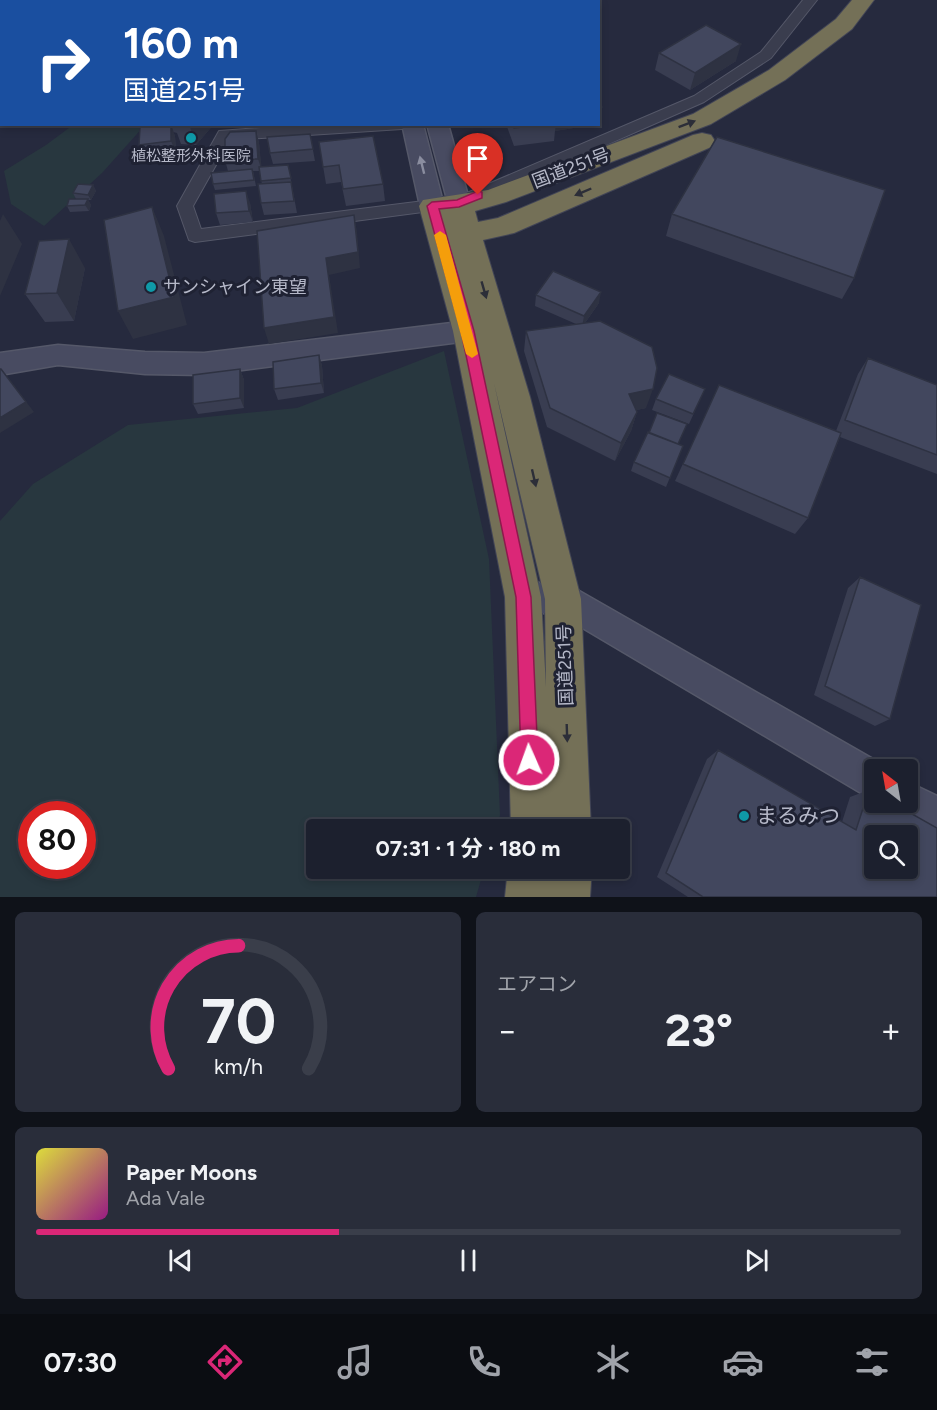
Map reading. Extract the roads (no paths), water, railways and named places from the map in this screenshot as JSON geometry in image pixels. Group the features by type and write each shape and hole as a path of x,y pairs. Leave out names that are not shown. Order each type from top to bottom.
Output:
{"highway":[{"name":"国道251号","path":"570,819 563,599 514,397 450,220 504,226 702,140 747,116 795,84 839,40 844,24 863,0"},
{"path":"450,220 468,331 523,597 532,819"},
{"path":"527,897 529,879"},
{"path":"568,897 569,879"}],"street":[{"path":"370,126 225,135 185,206 195,236 450,220 699,99 766,55 810,0"},
{"path":"413,126 450,220"},
{"path":"437,126 450,220"},
{"path":"0,364 58,355 146,363 204,364 468,331"},
{"path":"523,597 563,599 864,774"},
{"path":"918,806 937,817"}],"place":[{"name":"植松整形外科医院","path":"191,138"},
{"name":"サンシャイン東望","path":"151,287"},
{"name":"まるみつ","path":"744,816"}]}
